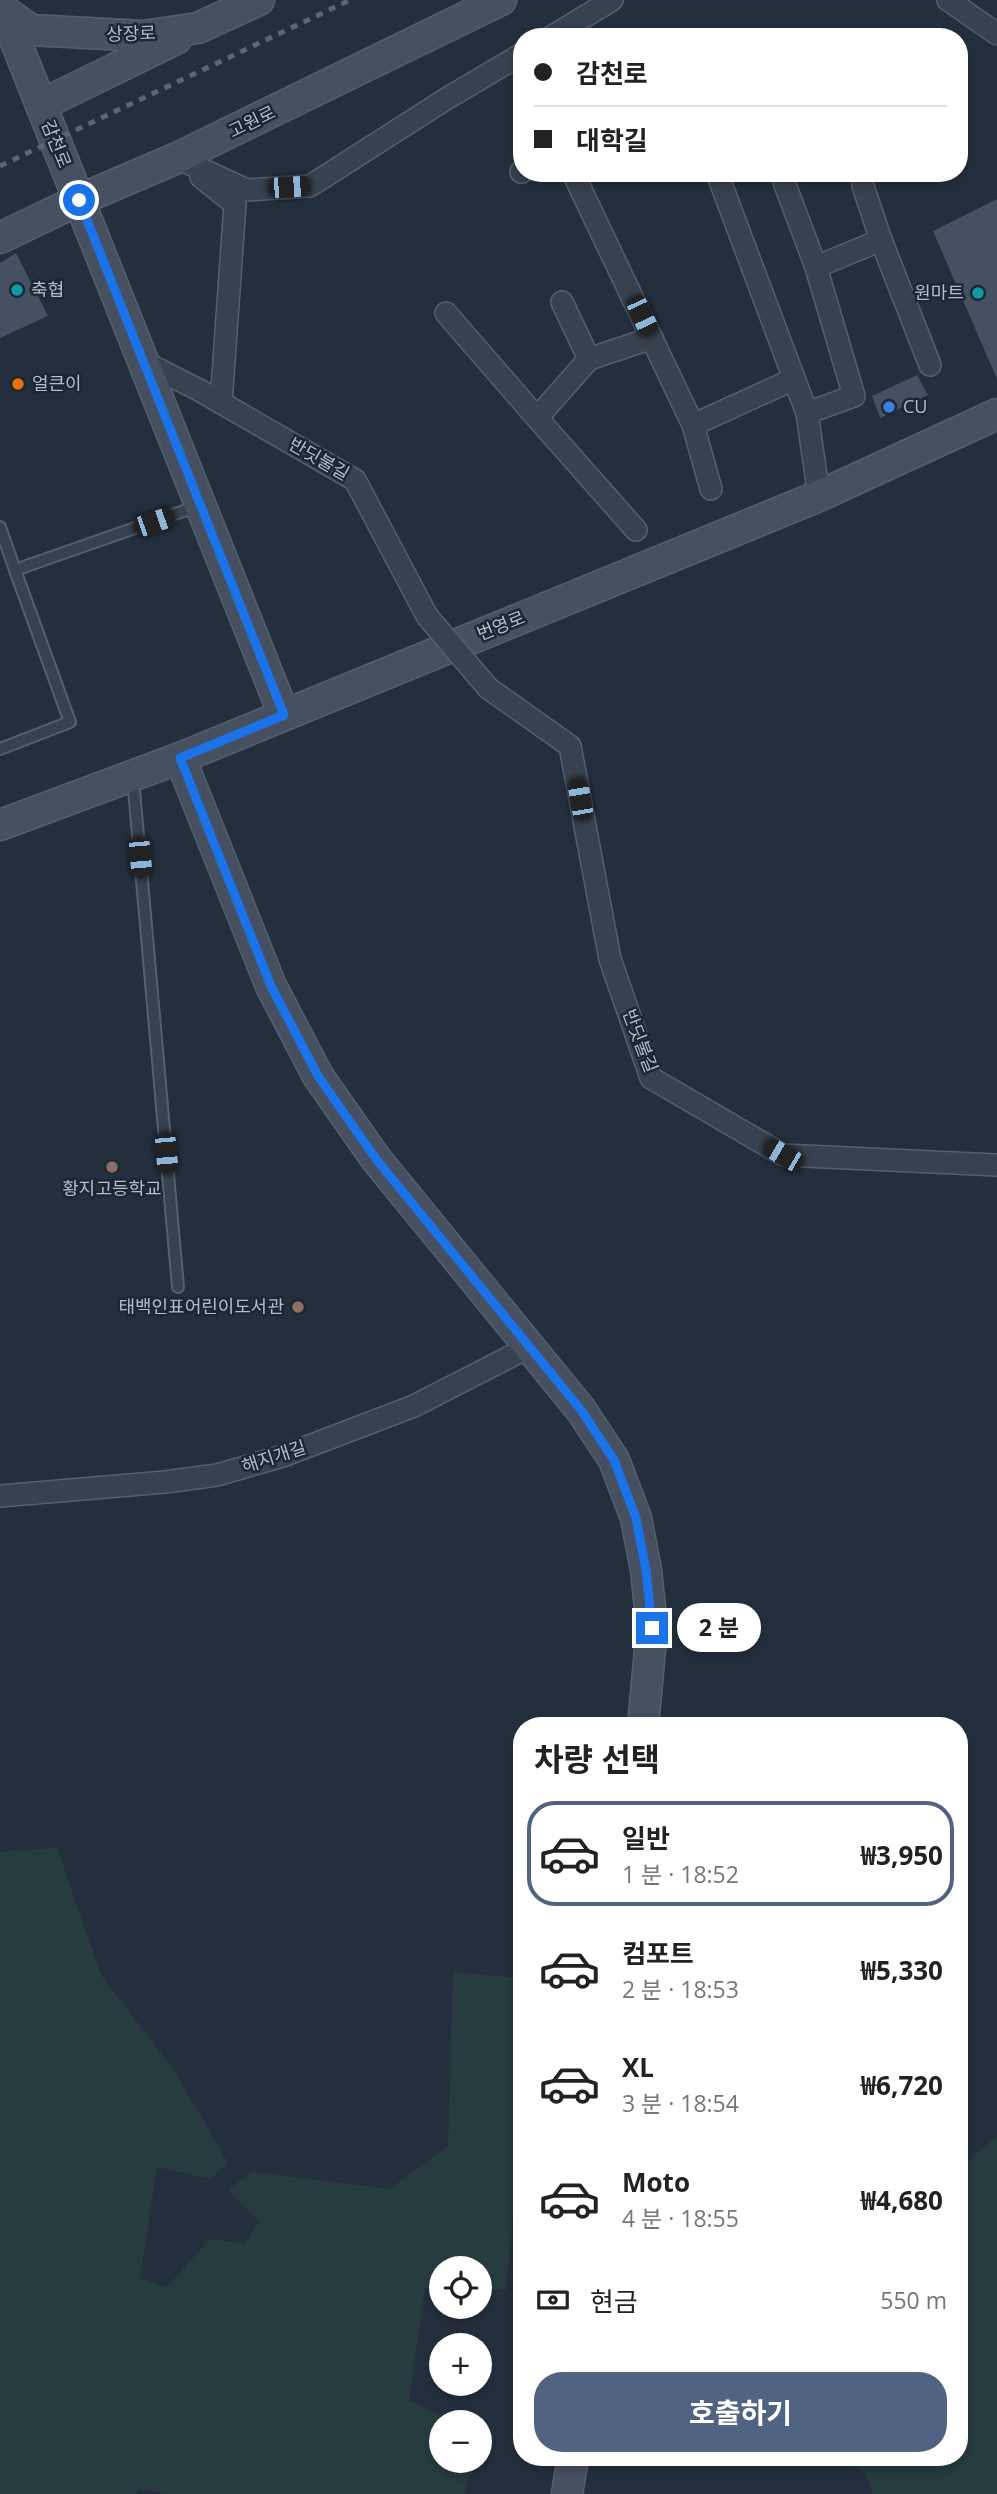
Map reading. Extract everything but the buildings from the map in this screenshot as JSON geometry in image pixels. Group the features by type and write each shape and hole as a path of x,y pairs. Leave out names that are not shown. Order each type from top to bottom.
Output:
{"street":[{"name":"상장로","path":"1,7 31,30 143,36 198,28 259,0"},
{"name":"고원로","path":"0,238 79,200 177,159 501,0"},
{"path":"566,28 612,0"},
{"path":"948,0 997,34"},
{"name":"감천로","path":"1,7 284,715"},
{"path":"41,105 198,28"},
{"path":"177,159 247,190 310,186 513,59"},
{"path":"177,159 235,204 221,403"},
{"path":"577,182 693,425 712,489"},
{"path":"720,182 807,413 819,496"},
{"path":"784,183 816,267 854,396 807,413"},
{"path":"863,187 930,366"},
{"path":"816,267 881,240"},
{"path":"562,302 589,359"},
{"path":"446,313 636,530"},
{"path":"537,418 589,359 652,338"},
{"name":"반딧불길","path":"144,362 355,480 427,616 488,688 570,746 610,959 652,1078 783,1155 997,1165"},
{"path":"693,425 794,379"},
{"name":"번영로","path":"0,825 180,758 819,496 997,414"},
{"path":"180,758 271,986 318,1076 376,1159 581,1410 614,1460 636,1518 646,1570 652,1628 644,1717"},
{"name":"해지개길","path":"0,1496 217,1475 283,1456 414,1406 528,1347"},
{"path":"567,2494 572,2466"}],"lane":[{"path":"15,570 201,506"},
{"path":"0,749 70,722 1,530"},
{"path":"132,776 178,1287"}],"green space":[{"path":"57,1848 101,1975 174,2070 228,2163 211,2179 157,2167 140,2278 166,2288 210,2239 245,2244 259,2221 228,2190 252,2172 390,2189 448,2146 453,1972 513,1977 513,2217 506,2290 492,2289 492,2256 429,2256 429,2288 425,2288 409,2401 429,2410 429,2473 471,2473 464,2494 171,2494 139,2489 135,2494 0,2494 0,1852"},
{"path":"997,2136 997,2494 873,2494 865,2474 855,2466 968,2466 968,2161"}],"railway":[{"path":"0,166 350,0"}],"place":[{"name":"축협","path":"17,290"},
{"name":"원마트","path":"978,293"},
{"name":"얼큰이","path":"18,384"},
{"name":"CU","path":"889,407"},
{"name":"황지고등학교","path":"112,1167"},
{"name":"태백인표어린이도서관","path":"298,1307"}],"route":[{"path":"79,200 284,715 180,758 271,986 318,1076 376,1159 581,1410 614,1460 636,1518 646,1570 652,1628"}]}
